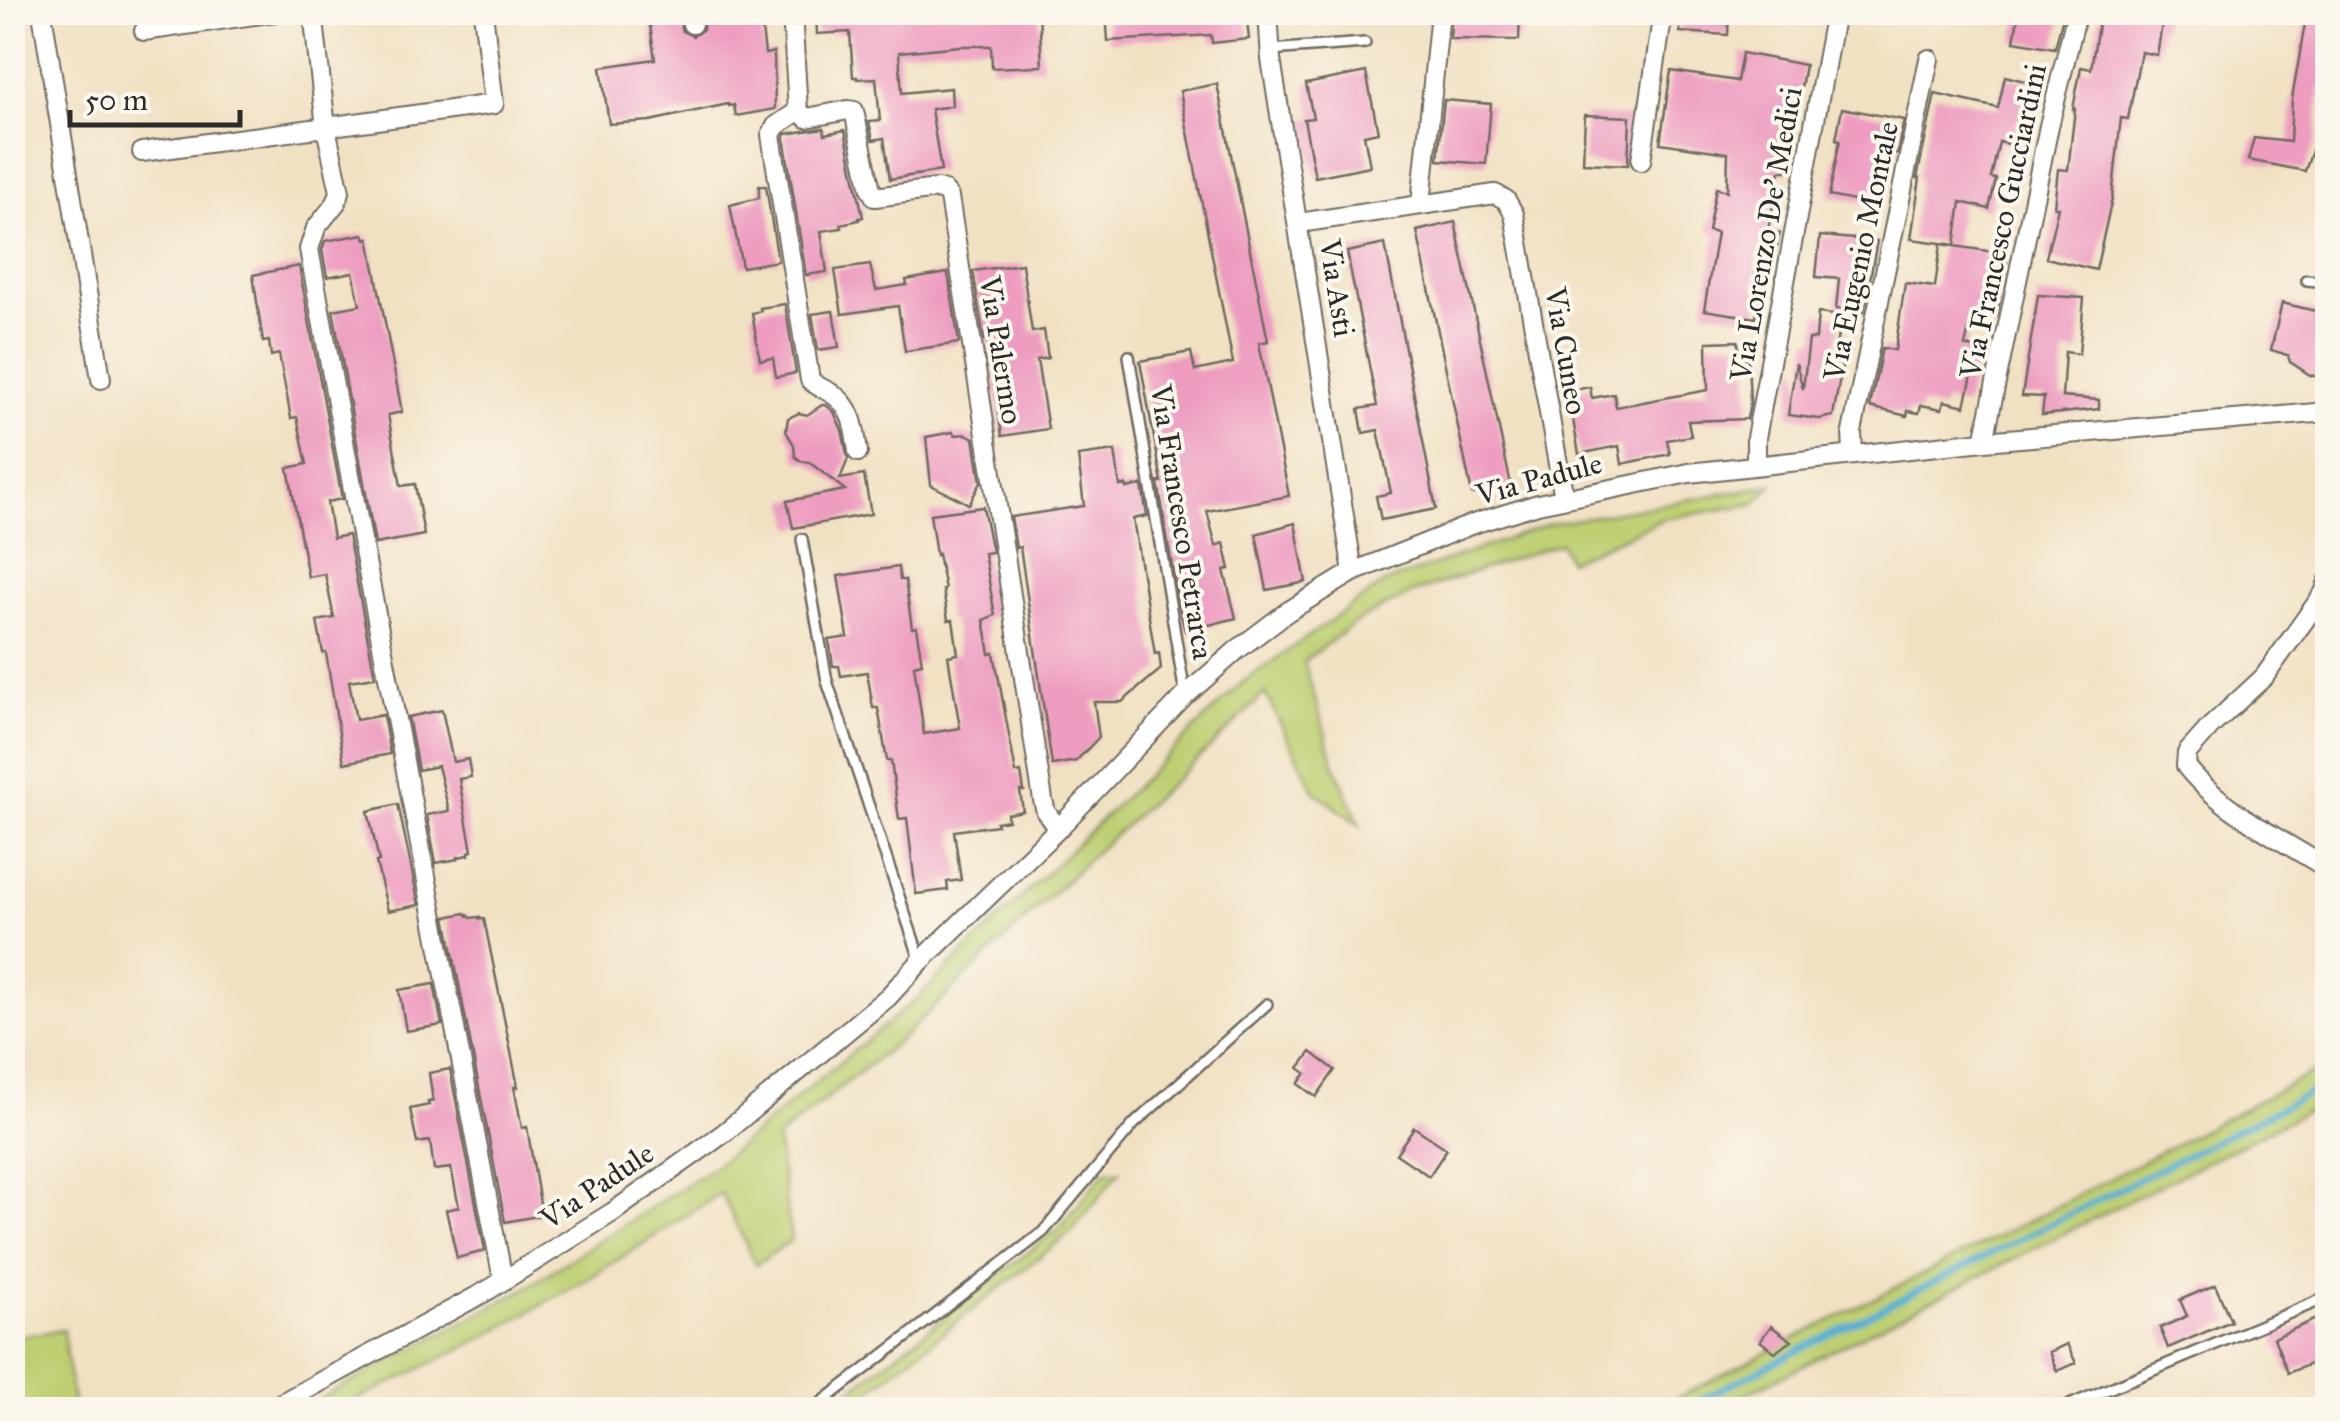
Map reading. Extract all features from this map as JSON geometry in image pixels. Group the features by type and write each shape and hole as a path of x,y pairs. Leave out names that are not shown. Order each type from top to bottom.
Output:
{"street":[{"path":"42,12 101,380"},
{"path":"144,30 275,12"},
{"path":"313,12 326,128 340,192 316,228 309,249 503,1280"},
{"path":"142,152 494,104 483,12"},
{"path":"792,12 798,110 776,126 771,136 810,380 831,392 849,411 858,452"},
{"name":"Via Asti","path":"1268,12 1270,50 1353,572"},
{"path":"1299,223 1421,204 1440,12"},
{"path":"1641,161 1662,12"},
{"name":"Via Lorenzo De' Medici","path":"1756,465 1756,438 1835,12"},
{"name":"Via Francesco Gucciardini","path":"1984,441 2049,126 2077,12"},
{"name":"Via Eugenio Montale","path":"1852,455 1852,432 1929,58"},
{"name":"Via Palermo","path":"798,110 807,118 854,111 875,197 937,189 950,197 1043,800 1058,829"},
{"name":"Via Cuneo","path":"1421,204 1495,194 1506,200 1514,214 1564,498"},
{"name":"Via Padule","path":"269,1410 503,1280 613,1212 724,1133 888,998 1185,696 1287,612 1353,572 1473,524 1564,498 1689,473 1984,441 2328,412"},
{"path":"2328,582 2264,677 2187,753 2186,766 2200,784 2224,803 2328,869"}],"lane":[{"path":"1270,50 1365,43"},
{"path":"2306,280 2328,282"},
{"name":"Via Francesco Petrarca","path":"1129,356 1185,696"},
{"path":"802,539 827,682 921,961"},
{"path":"812,1410 1043,1232 1134,1124 1267,1004"},
{"path":"2058,1410 2328,1297"}],"green space":[{"path":"1772,485 1754,504 1663,519 1569,561 1560,543 1413,593 1361,619 1304,661 1334,763 1360,825 1315,792 1265,693 901,1039 777,1138 791,1240 756,1265 721,1193 596,1274 485,1337 338,1409 301,1409 526,1288 715,1166 920,996 1243,682 1384,583 1549,524"},
{"path":"2327,1065 2327,1101 1716,1409 1653,1410 2042,1214"},
{"path":"1105,1171 1120,1171 1071,1232 846,1409 838,1400 1062,1226"},
{"path":"63,1330 74,1409 13,1409 13,1337"}],"building":[{"path":"648,12 678,12 682,31 693,36 703,29 703,12 760,12 765,54 774,52 775,109 736,116 734,105 728,104 650,121 609,124 601,67 655,59"},
{"path":"816,12 1039,12 1042,66 992,68 991,46 899,52 902,93 951,88 952,106 931,109 941,171 890,179 884,138 873,140 869,122 880,121 876,78 853,77 850,32 817,34"},
{"path":"1106,12 1246,12 1249,39 1212,43 1211,35 1108,41"},
{"path":"1452,12 1520,12 1519,40 1450,39"},
{"path":"1681,12 1729,12 1728,35 1680,32"},
{"path":"2019,12 2064,12 2055,48 2014,41"},
{"path":"2100,12 2164,12 2157,55 2141,52 2128,119 2121,118 2112,198 2096,270 2046,258 2058,207 2054,207 2058,169 2068,170 2081,67 2091,69"},
{"path":"2307,12 2328,12 2328,88 2320,88 2317,137 2305,171 2248,160 2254,138 2290,142 2292,99"},
{"path":"1742,53 1805,65 1799,99 1791,98 1789,171 1780,171 1768,230 1780,233 1775,255 1759,252 1753,287 1761,288 1756,318 1704,310 1717,233 1708,231 1716,188 1727,191 1728,153 1660,143 1671,71 1737,81"},
{"path":"1366,72 1378,132 1364,135 1370,166 1315,177 1304,119 1313,118 1306,84"},
{"path":"2005,76 2040,85 2026,148 1999,142 1989,209 1961,202 1955,245 1911,239 1917,178 1935,94 1998,108"},
{"path":"1217,84 1268,341 1259,343 1289,496 1207,511 1216,546 1224,543 1230,569 1224,570 1236,618 1185,631 1140,361 1191,352 1195,371 1233,363 1180,91"},
{"path":"1444,100 1491,104 1486,164 1438,160"},
{"path":"1842,108 1904,120 1897,154 1886,152 1875,205 1829,196"},
{"path":"1585,115 1630,117 1628,165 1583,163"},
{"path":"824,128 825,134 845,130 863,217 841,224 842,228 821,231 827,272 806,275 784,137"},
{"path":"759,186 766,186 778,261 742,267 730,205 759,198"},
{"path":"1455,222 1511,485 1472,494 1417,231"},
{"path":"364,234 369,238 402,412 388,415 401,486 415,484 424,535 375,544 333,310 360,305 353,272 327,277 322,250 325,241"},
{"path":"1820,236 1877,241 1864,312 1836,309 1839,279 1816,277"},
{"path":"1385,244 1436,509 1381,520 1376,496 1391,493 1378,430 1363,433 1359,409 1377,406 1347,252"},
{"path":"1941,244 2008,254 1997,316 1973,312 1965,346 1978,349 1965,406 1944,401 1942,409 1921,405 1919,413 1908,411 1907,416 1870,407 1882,348 1895,350 1905,283 1935,287"},
{"path":"1022,264 1032,332 1044,330 1048,358 1037,360 1048,429 1002,436 988,339 984,340 973,271"},
{"path":"870,265 876,290 948,273 959,343 905,351 898,306 842,314 835,270"},
{"path":"299,266 342,499 327,502 333,538 348,535 375,677 349,681 356,720 383,715 390,754 344,763 317,621 334,618 325,574 308,577 288,468 307,464 297,417 291,418 279,354 271,356 269,341 263,342 253,275"},
{"path":"2038,295 2084,298 2079,354 2065,352 2062,397 2099,400 2099,409 2042,415 2044,397 2022,396"},
{"path":"2282,303 2328,314 2328,379 2310,375 2290,362 2288,355 2271,350"},
{"path":"785,304 796,373 776,377 773,358 760,360 752,313"},
{"path":"833,311 839,347 818,350 812,314"},
{"path":"1818,313 1841,316 1835,353 1844,355 1833,416 1819,419 1788,415 1796,363 1803,389 1809,339 1816,339"},
{"path":"1738,341 1739,358 1748,358 1747,419 1688,421 1691,436 1667,440 1670,454 1622,464 1619,446 1579,454 1568,391 1590,387 1592,398 1614,394 1616,407 1708,390 1707,342"},
{"path":"822,405 834,412 842,430 848,459 840,479 864,475 871,514 793,528 787,501 845,490 795,456 786,431 788,418 799,413 807,415"},
{"path":"953,432 974,438 981,482 969,504 931,485 926,437"},
{"path":"1115,451 1120,486 1142,485 1147,516 1133,519 1155,654 1159,653 1161,669 1122,702 1094,702 1099,737 1076,761 1052,765 1020,547 1016,548 1011,517 1084,506 1078,456"},
{"path":"983,507 992,552 984,553 995,615 984,620 990,654 994,653 1016,773 1021,772 1023,811 1007,814 1008,820 996,822 997,825 954,831 961,880 947,882 948,890 916,894 907,818 899,819 891,761 887,761 867,672 841,676 839,666 833,666 829,640 848,637 838,576 898,567 900,580 905,580 922,663 914,665 924,734 960,728 948,656 958,654 953,620 948,620 930,514"},
{"path":"1295,523 1306,582 1267,590 1256,534"},
{"path":"442,710 453,762 468,759 471,777 459,779 472,851 458,859 436,863 427,815 449,811 438,766 418,770 408,717"},
{"path":"398,804 419,905 388,911 368,811"},
{"path":"465,913 484,919 542,1215 505,1222 446,917"},
{"path":"434,984 442,1025 406,1031 399,990"},
{"path":"1311,1052 1335,1070 1316,1097 1298,1084 1306,1073 1299,1068"},
{"path":"450,1069 485,1251 457,1258 446,1210 459,1207 451,1168 434,1170 430,1141 417,1143 410,1109 433,1101 429,1073"},
{"path":"1414,1127 1447,1149 1429,1176 1396,1154"},
{"path":"2215,1285 2231,1321 2168,1348 2160,1328 2187,1316 2180,1300"},
{"path":"2318,1318 2328,1341 2328,1357 2288,1373 2274,1338"},
{"path":"1771,1326 1792,1341 1775,1352 1760,1341"},
{"path":"2067,1344 2076,1363 2057,1371 2049,1352"}],"waterway":[{"path":"1680,1410 2328,1084"}]}
